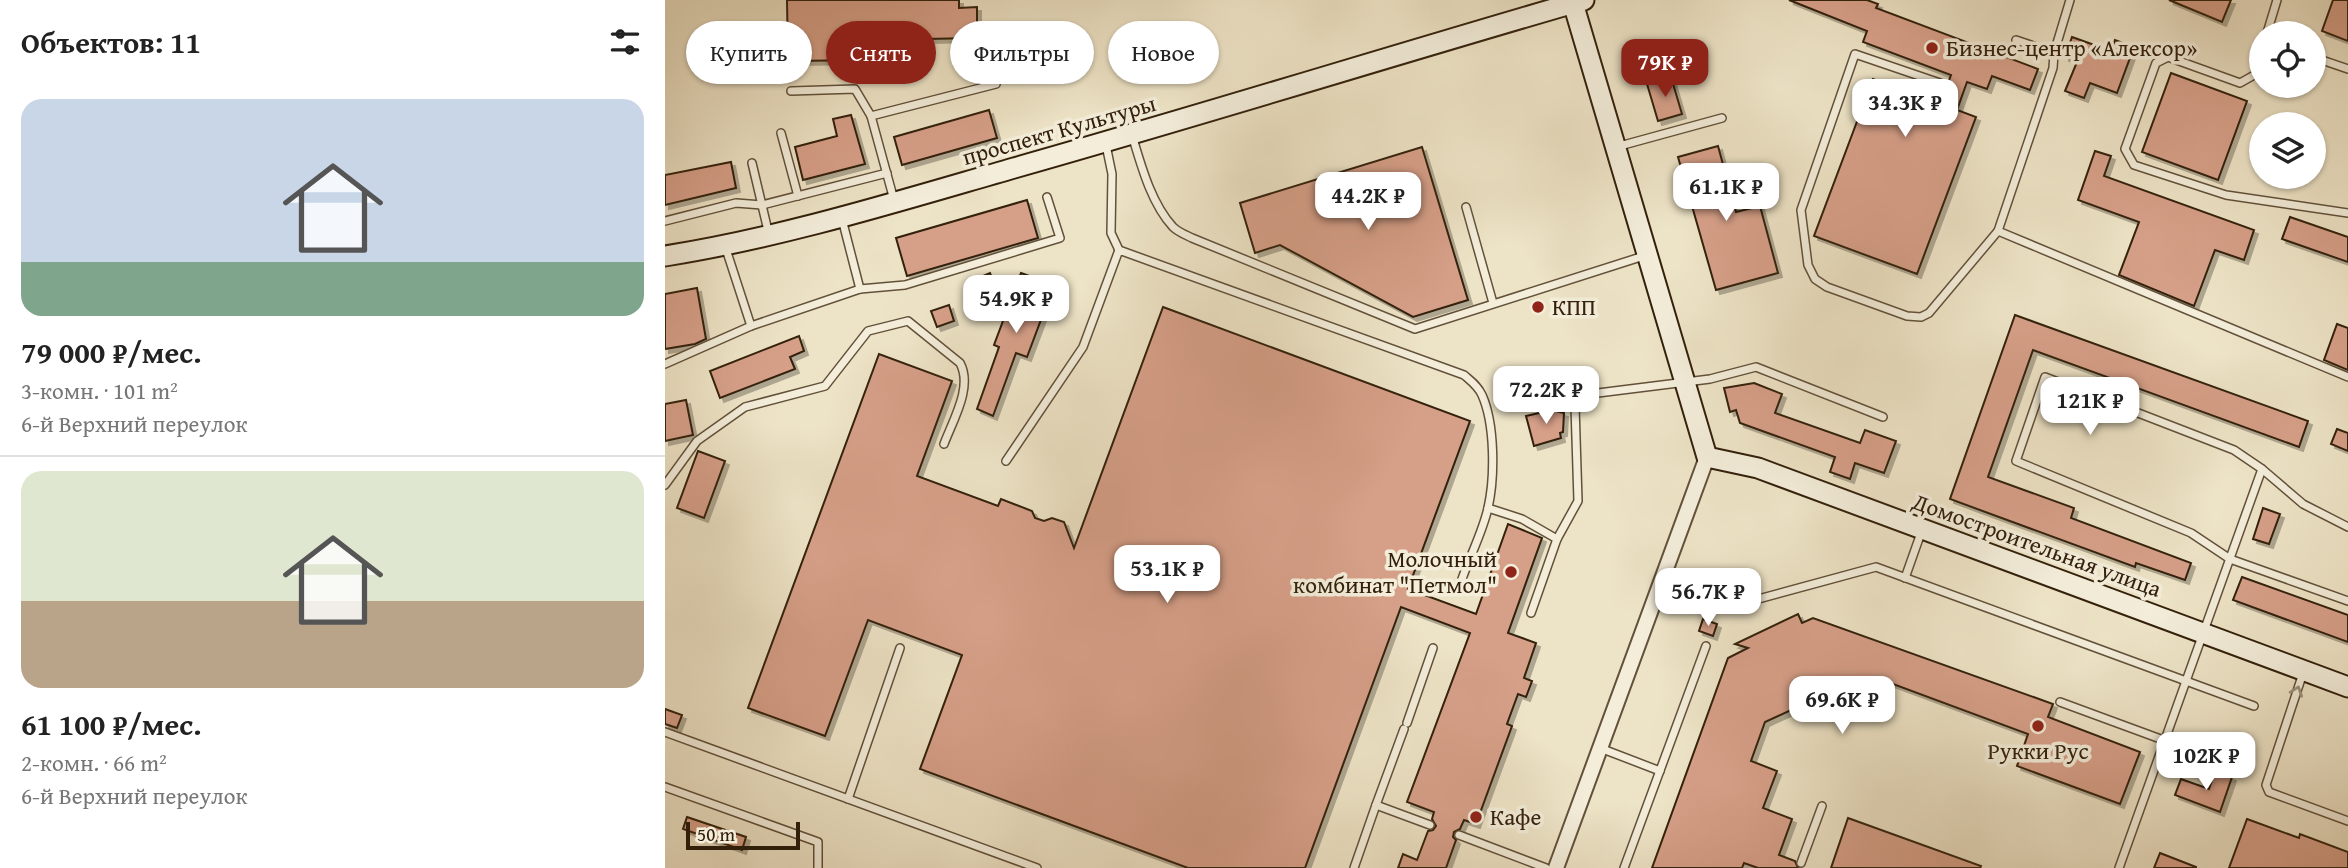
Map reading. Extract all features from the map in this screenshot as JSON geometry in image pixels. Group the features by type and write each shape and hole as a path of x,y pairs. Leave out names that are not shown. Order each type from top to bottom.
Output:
{"street":[{"name":"проспект Культуры","path":"665,256 725,246 841,218 1576,1"},
{"path":"1556,868 1707,457 1615,147 1576,1"},
{"name":"Домостроительная улица","path":"1707,457 1758,468 2348,687"}],"lane":[{"path":"1940,83 1855,54 1801,210 1808,265 1815,279 1826,287 1907,316 1921,317 1929,313 1998,231 2053,68 2054,53 2070,0"},
{"path":"2271,21 2277,0"},
{"path":"2016,40 2054,53"},
{"path":"2249,78 2240,83 2168,57 2157,63 2125,149 2134,165 2226,195 2348,213"},
{"path":"2326,61 2348,69"},
{"path":"871,116 996,84"},
{"path":"792,91 855,89 871,116 894,202"},
{"path":"1615,147 1722,118"},
{"path":"781,133 798,196"},
{"path":"1132,134 1161,211 1175,229 1415,329 1648,255"},
{"path":"1105,142 1111,174 1111,233 1119,250 1464,375 1474,383 1482,396 1492,456 1488,508 1462,579"},
{"path":"752,163 769,236"},
{"path":"665,221 736,203 762,205 887,173"},
{"path":"665,364 751,326 860,289 905,285 1060,237 1047,197"},
{"path":"1466,207 1493,303"},
{"path":"841,218 860,289"},
{"path":"1998,231 2348,377"},
{"path":"725,246 751,326"},
{"path":"1006,461 1083,347 1119,250"},
{"path":"665,485 697,441 745,407 825,386 868,331 908,321 960,363 965,372 965,385 944,444"},
{"path":"1531,613 1557,539 1578,501 1576,398 1582,395 1710,379 1756,367 1884,417"},
{"path":"2348,527 2303,504 2262,469 2234,450 2045,377 2017,461 2191,533 2231,559 2348,601"},
{"path":"2119,868 2262,469"},
{"path":"1488,508 1521,519 1557,539"},
{"path":"1905,578 1922,529"},
{"path":"1729,607 1876,567 2254,706"},
{"path":"1624,868 1706,646"},
{"path":"848,799 900,648"},
{"path":"1354,868 1433,648"},
{"path":"2304,670 2266,785 2269,792 2348,821"},
{"path":"2060,702 2166,741"},
{"path":"665,732 1037,868"},
{"path":"1600,747 1660,771"},
{"path":"665,787 818,842 818,868"},
{"path":"1376,805 1430,825"},
{"path":"1801,863 1822,806"},
{"path":"1458,835 1546,868"}],"building":[{"path":"787,0 959,0 959,8 977,7 977,21 950,21 950,39 936,39 936,21 826,21 826,61 812,61 812,21 787,21"},
{"path":"1789,0 1867,0 1878,4 1876,8 2038,69 2030,90 1992,76 1987,89 1967,82 1957,110 1976,117 1917,274 1814,236 1873,79 1940,104 1951,75 1863,42 1867,31"},
{"path":"2169,0 2231,0 2222,22"},
{"path":"2333,0 2348,0 2348,41 2326,33 2326,21"},
{"path":"2072,37 2111,51 2115,40 2134,47 2117,93 2090,83 2084,98 2065,91 2077,62 2065,57"},
{"path":"2171,73 2247,101 2218,180 2142,152"},
{"path":"1671,77 1682,114 1658,121 1647,84"},
{"path":"989,110 997,138 902,165 894,137"},
{"path":"851,115 865,164 803,180 795,147 837,136 833,119"},
{"path":"1718,146 1736,212 1760,206 1778,273 1716,290 1678,157"},
{"path":"1422,147 1468,300 1413,317 1280,245 1255,253 1240,203"},
{"path":"2095,151 2111,156 2104,176 2254,230 2244,260 2215,250 2194,306 2119,275 2139,222 2078,200"},
{"path":"731,162 736,188 665,205 665,175"},
{"path":"1027,200 1038,238 907,276 896,238"},
{"path":"2290,217 2348,237 2348,262 2282,239"},
{"path":"990,273 997,291 978,299 971,281"},
{"path":"1021,273 1054,285 1027,357 1016,353 993,416 977,409 999,347 994,345"},
{"path":"697,288 706,339 695,344 665,349 665,294"},
{"path":"949,305 954,321 937,327 931,311"},
{"path":"1163,307 1470,421 1408,589 1476,614 1508,524 1542,538 1508,633 1536,643 1524,678 1532,681 1526,697 1518,694 1507,724 1512,726 1476,824 1464,820 1460,829 1454,832 1453,837 1456,840 1446,868 1398,868 1403,854 1417,860 1428,831 1436,826 1432,819 1434,812 1407,802 1470,633 1401,607 1305,868 1188,868 920,769 962,655 868,620 825,736 748,708 879,354 952,381 917,476 998,506 1001,499 1032,511 1035,518 1044,521 1052,518 1064,522 1074,548"},
{"path":"2015,315 2308,421 2299,447 2033,350 1988,477 2074,508 2071,518 2191,563 2185,580 2136,563 2135,567 1950,499"},
{"path":"2337,324 2348,328 2348,370 2324,360"},
{"path":"799,336 804,351 790,357 795,369 720,398 710,371"},
{"path":"1754,383 1782,394 1775,413 1860,443 1865,430 1896,441 1884,473 1855,463 1850,479 1830,472 1835,457 1740,423 1736,410 1730,412 1724,388"},
{"path":"686,400 693,435 665,441 665,404"},
{"path":"1552,410 1564,413 1561,438 1534,446 1526,416"},
{"path":"2337,429 2348,433 2348,451 2331,444"},
{"path":"698,451 725,461 704,518 677,508"},
{"path":"2263,508 2280,514 2269,544 2253,539"},
{"path":"2242,577 2348,615 2348,642 2233,600"},
{"path":"1798,614 1802,623 1813,618 2053,704 2048,717 2140,752 2120,804 2017,766 2028,734 1885,681 1877,702 1839,688 1765,722 1751,761 1777,771 1763,808 1792,819 1779,855 1795,861 1798,868 1758,868 1744,863 1742,868 1652,868 1728,658 1748,648 1735,644"},
{"path":"1703,619 1717,624 1713,636 1699,631"},
{"path":"665,709 682,715 677,728 665,724"},
{"path":"2215,771 2232,777 2220,812 2175,795 2181,779 2209,789"},
{"path":"687,817 746,837 742,850 683,829"},
{"path":"1848,818 1981,866 1831,868"},
{"path":"2247,819 2299,838 2300,834 2348,852 2348,868 2229,868"},
{"path":"2160,853 2196,867 2196,868 2154,868"}],"place":[{"name":"Бизнес-центр «Алексор»","path":"1932,48"},
{"name":"КПП","path":"1538,307"},
{"name":"Молочный комбинат \"Петмол\"","path":"1511,572"},
{"name":"Рукки Рус","path":"2038,726"},
{"name":"Кафе","path":"1476,817"}]}
